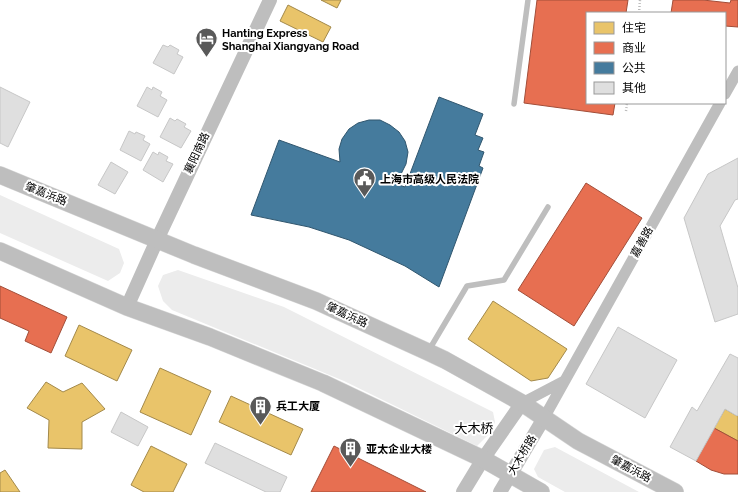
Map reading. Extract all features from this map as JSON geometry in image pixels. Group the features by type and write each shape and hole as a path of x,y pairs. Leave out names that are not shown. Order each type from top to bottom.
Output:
{"main road":[{"name":"肇嘉浜路","path":"0,176 194,255 316,301 428,352 522,403 578,441 675,492"},
{"path":"0,251 127,307 323,383 483,459 541,492"}],"street":[{"name":"襄阳南路","path":"127,307 270,0"},
{"path":"726,92 738,71"},
{"name":"嘉善路","path":"544,418 719,104"},
{"path":"463,492 483,459 522,403 564,381"},
{"name":"大木桥路","path":"500,492 544,418"}],"lane":[{"path":"514,104 528,0"},
{"path":"428,352 466,286 504,280 548,207"}],"path":[{"path":"639,12 640,0"},
{"path":"626,111 628,104"}],"shaded area":[{"path":"0,195 119,249 124,263 120,273 108,281 0,233"},
{"path":"178,270 284,307 493,412 495,422 490,433 477,446 344,381 172,310 163,301 158,286 163,275"},
{"path":"555,447 639,492 565,492 538,477 534,469 544,450"}],"building: 住宅":[{"path":"321,0 341,0 337,8"},
{"path":"288,5 331,27 323,42 280,21"},
{"path":"493,301 567,349 548,378 531,381 468,339"},
{"path":"79,325 132,350 117,381 65,356"},
{"path":"160,368 211,391 191,435 140,412"},
{"path":"46,382 63,392 82,383 105,409 82,422 82,449 48,448 49,420 27,408"},
{"name":"兵工大厦","path":"231,396 303,429 291,455 219,422"},
{"path":"725,409 737,416 738,415 738,441 714,428"},
{"path":"151,446 187,464 173,492 144,492 131,485"},
{"path":"5,470 20,492 0,492 0,473"}],"building: 商业":[{"path":"537,0 628,0 626,12 586,12 586,104 615,104 613,115 524,103"},
{"path":"673,0 703,0 730,3 731,0 738,0 738,27 726,26 726,12 671,12"},
{"path":"586,183 642,218 574,326 518,290"},
{"path":"0,286 67,317 51,353 25,341 29,331 0,318"},
{"path":"714,428 738,441 738,474 724,474 711,470 696,461"},
{"name":"亚太企业大楼","path":"334,446 426,492 311,492"}],"building: 公共":[{"name":"上海市高级人民法院","path":"439,97 483,114 475,135 483,138 478,150 484,152 479,166 483,168 439,287 405,266 349,240 309,227 251,215 279,140 340,162 339,149 342,139 349,129 358,123 369,120 380,120 390,125 399,132 405,141 408,152 406,164 401,174 393,183 405,187"}],"building: 其他":[{"path":"163,45 168,47 170,45 179,50 177,54 183,57 174,74 153,63"},
{"path":"0,87 30,102 8,147 0,143"},
{"path":"147,87 152,90 153,87 162,92 160,96 167,100 158,117 137,106"},
{"path":"170,118 175,121 177,119 186,124 184,127 191,131 181,148 160,137"},
{"path":"129,131 145,136 143,140 150,144 141,161 120,150"},
{"path":"153,152 158,155 159,152 168,157 166,161 173,164 163,182 143,170"},
{"path":"738,158 738,199 735,200 720,226 738,288 738,314 715,322 684,218 708,174"},
{"path":"111,162 128,172 115,194 98,185"},
{"path":"618,327 677,360 645,418 586,384"},
{"path":"730,354 738,358 738,415 737,416 725,409 696,461 670,447 692,407 697,411"},
{"path":"121,412 148,427 138,446 111,432"},
{"path":"215,443 287,477 280,492 266,492 205,463"}],"place":[{"name":"Hanting Express Shanghai Xiangyang Road","path":"206,58"},
{"name":"上海市高级人民法院","path":"364,198"},
{"name":"兵工大厦","path":"261,426"},
{"name":"亚太企业大楼","path":"351,468"}],"district":[{"name":"大木桥","path":"474,428"}]}
